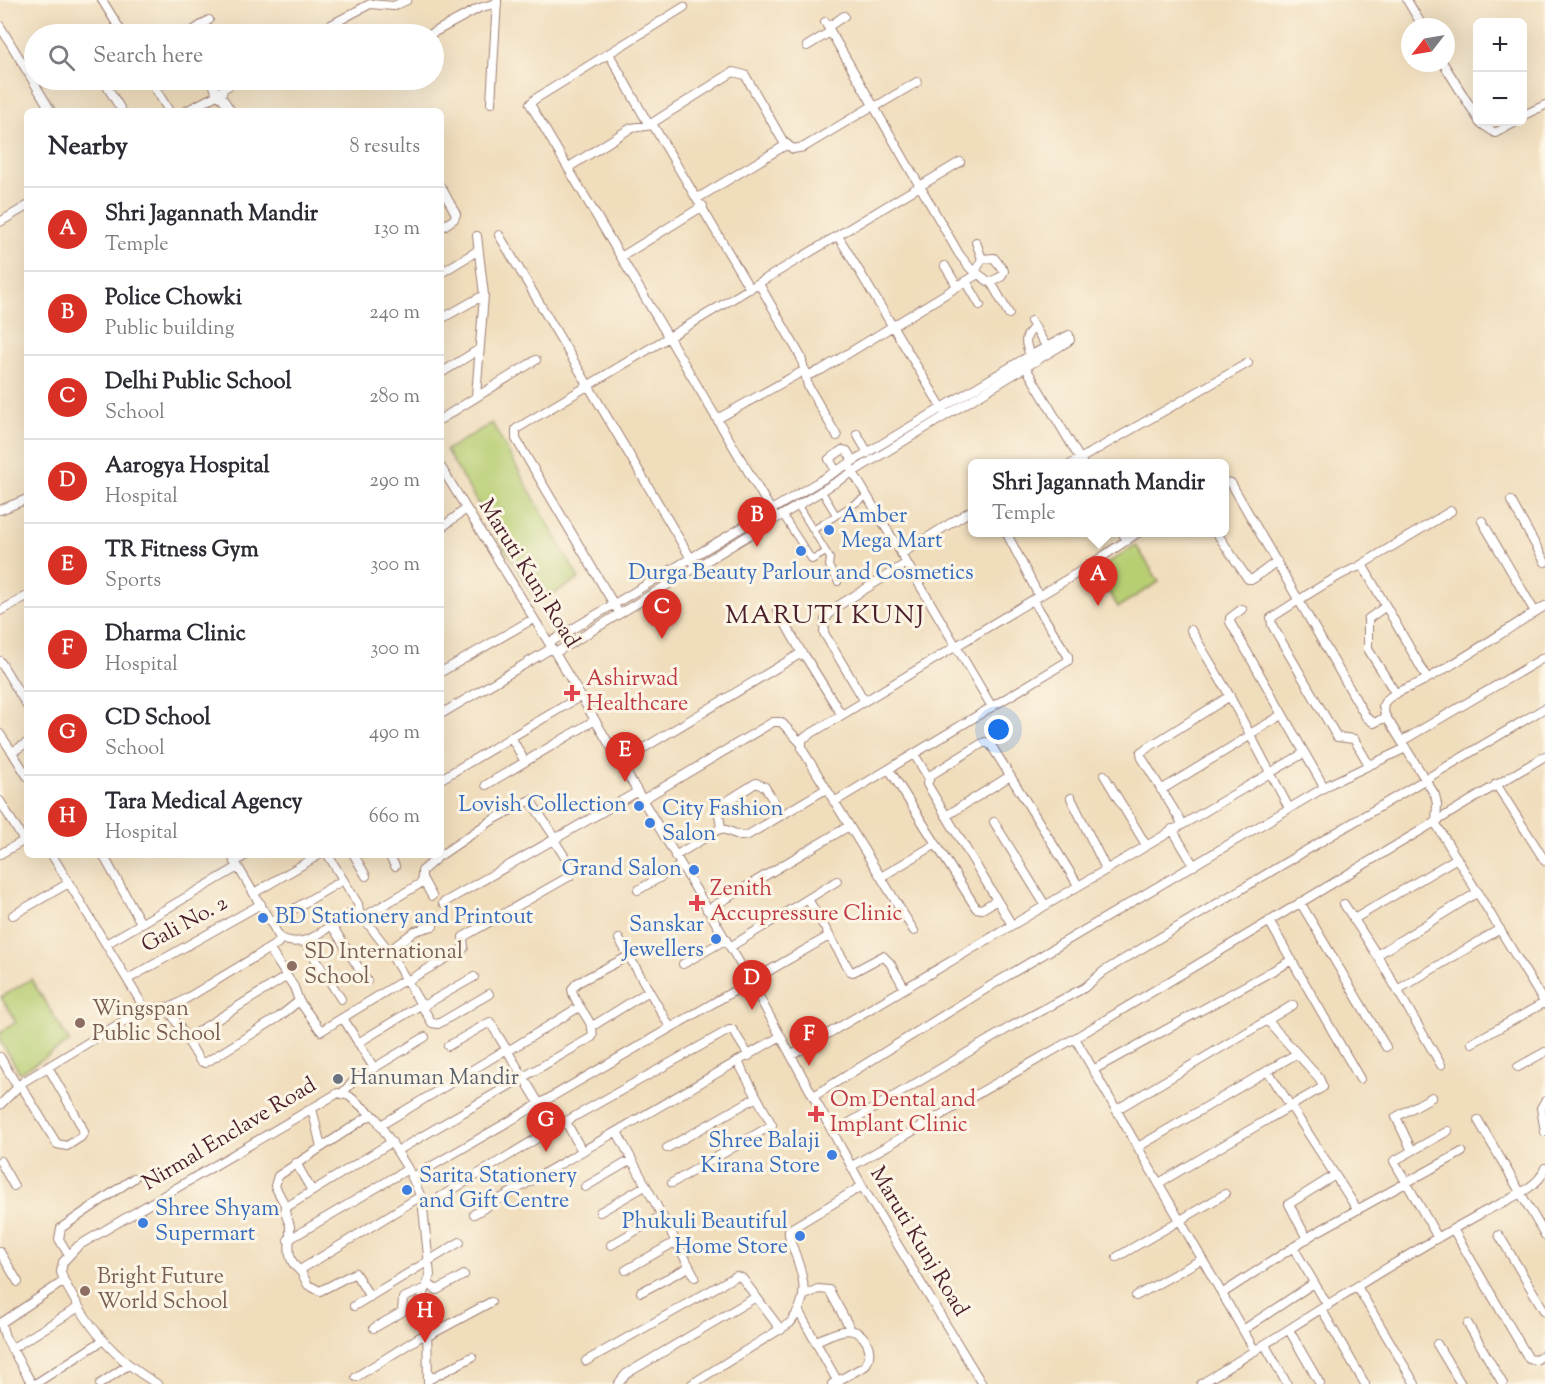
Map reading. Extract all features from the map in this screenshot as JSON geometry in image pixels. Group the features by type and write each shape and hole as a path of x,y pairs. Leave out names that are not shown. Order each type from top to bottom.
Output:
{"street":[{"path":"102,0 117,24"},
{"path":"333,24 370,4 394,6 407,0"},
{"path":"1407,0 1418,18"},
{"path":"444,27 497,1 491,103"},
{"path":"684,7 531,102 668,337 776,514 812,560 826,552"},
{"path":"807,46 844,16"},
{"path":"203,24 209,20"},
{"path":"0,26 24,66"},
{"path":"828,27 959,254 976,273 989,282 1009,314"},
{"path":"609,54 649,124 656,128 703,206 750,289"},
{"path":"569,167 620,134 637,126 649,124 728,74 739,72 747,79 786,145"},
{"path":"1449,72 1473,112"},
{"path":"698,198 786,145 801,148 917,82"},
{"path":"38,90 49,108"},
{"path":"109,90 120,108"},
{"path":"156,90 167,108"},
{"path":"216,90 229,108"},
{"path":"193,108 219,96 222,90"},
{"path":"1527,114 1545,105"},
{"path":"1486,126 1495,133 1508,126"},
{"path":"619,613 515,436 519,426 960,162"},
{"path":"444,193 456,214 454,219 444,226"},
{"path":"621,257 703,206"},
{"path":"0,222 24,208"},
{"path":"499,235 590,384 693,562"},
{"path":"476,396 484,295 477,236"},
{"path":"838,236 944,412"},
{"path":"717,419 806,373 816,372 966,281 976,273 982,259 976,242"},
{"path":"444,271 477,251"},
{"path":"982,259 992,256 1003,266 1001,277 989,282"},
{"path":"945,266 957,286"},
{"path":"966,281 980,305"},
{"path":"759,284 797,349 810,389 837,436"},
{"path":"444,318 484,295"},
{"path":"1030,355 1026,337 1033,324 1046,346"},
{"path":"776,514 836,471 851,465 1070,338 1066,335 1046,346 1030,355 1023,364"},
{"path":"444,371 478,351"},
{"path":"444,417 536,360"},
{"path":"1084,459 1248,363"},
{"path":"1023,364 1080,459"},
{"path":"552,648 614,604 797,504 821,490 868,453 944,412"},
{"path":"857,434 868,453"},
{"path":"836,471 829,459 842,450 847,451 851,465 867,496 993,707"},
{"name":"Maruti Kunj Road","path":"444,474 552,648 751,982 862,1186 982,1384"},
{"path":"1229,483 1277,561 1366,717 1374,723 1386,717"},
{"path":"821,490 836,515"},
{"path":"813,530 867,496"},
{"path":"0,510 24,500"},
{"path":"1511,501 1545,562"},
{"path":"797,504 830,558 829,566 838,582"},
{"path":"444,526 466,509"},
{"path":"1369,765 1354,739 1337,737 1272,625 1274,616 1322,585 1361,565 1451,511"},
{"path":"901,554 968,512"},
{"path":"1482,521 1535,612"},
{"path":"834,802 1069,660 1036,598 1008,537"},
{"path":"800,742 805,736 841,714 1036,598 1125,537"},
{"path":"1219,537 1248,579 1253,579 1277,561"},
{"path":"444,712 552,648 619,613 693,562"},
{"path":"864,700 824,633 825,620 833,609 907,563"},
{"path":"1361,565 1365,567 1427,678"},
{"path":"0,611 24,598"},
{"path":"1386,606 1369,616 1366,641 1370,653 1396,694"},
{"path":"1472,1043 1545,1003 1435,820 1437,804 1425,778 1386,717 1383,704 1396,694 1427,678 1545,606"},
{"path":"777,609 841,714"},
{"path":"1242,609 1232,616 1230,622 1324,788"},
{"path":"444,670 533,619"},
{"path":"1191,630 1230,696 1289,808"},
{"path":"620,763 795,657 803,655"},
{"path":"814,1096 997,982 1289,808 1369,765 1545,657"},
{"path":"0,661 24,701"},
{"path":"444,776 581,696"},
{"path":"1182,824 1142,758 1142,750 1230,696"},
{"path":"834,1132 1012,1026 1084,988 1104,971 1545,708"},
{"path":"1161,790 1282,715"},
{"path":"486,785 595,720"},
{"path":"642,801 777,721 800,742 826,789 915,931"},
{"path":"0,734 24,771"},
{"path":"511,737 525,762"},
{"path":"928,777 986,742 991,745 1078,885"},
{"path":"12,752 24,745"},
{"path":"792,1055 1304,753"},
{"path":"914,754 928,777 927,784 1012,925"},
{"path":"852,1166 1076,1038 1435,820 1545,756"},
{"path":"889,769 976,908 982,909 997,900"},
{"path":"1104,775 1146,845"},
{"path":"946,816 1010,776"},
{"path":"721,828 718,814 721,805 756,783 765,787 782,815"},
{"path":"1496,784 1545,861"},
{"path":"721,828 744,836 826,789"},
{"path":"443,903 637,792"},
{"path":"1071,798 1106,868"},
{"path":"270,950 287,976 299,1001 321,1031 464,948 463,938 570,876 573,870 530,800 490,821 444,853"},
{"path":"0,801 24,837"},
{"path":"994,822 1045,905"},
{"path":"707,910 849,826"},
{"path":"675,856 721,828"},
{"path":"1172,829 1194,866"},
{"path":"0,854 24,841"},
{"path":"881,877 936,844"},
{"path":"54,858 145,1009"},
{"path":"105,858 141,923"},
{"path":"254,893 314,858"},
{"path":"330,858 362,914 389,951 432,1023 436,1024 489,994"},
{"path":"356,858 366,876"},
{"path":"391,858 395,866"},
{"path":"432,896 421,874 423,868 437,858"},
{"path":"1354,919 1457,858"},
{"path":"106,944 235,861 280,938 294,943 304,941 362,914 423,882"},
{"path":"638,890 680,866"},
{"path":"272,922 343,880"},
{"path":"683,964 728,944 837,881"},
{"path":"13,915 69,883"},
{"path":"1377,955 1478,892"},
{"path":"808,899 851,972 883,956 890,963 904,987"},
{"path":"1300,902 1386,1047"},
{"name":"Gali No. 2","path":"128,979 261,904"},
{"path":"1344,904 1377,955 1441,1065"},
{"path":"1269,921 1360,1079"},
{"path":"332,926 367,981"},
{"path":"389,951 415,930 433,926"},
{"path":"1397,990 1500,929"},
{"path":"413,1178 829,936"},
{"path":"0,1105 19,1085 145,1009 168,1008 270,950 280,938"},
{"path":"620,939 670,1027"},
{"path":"304,941 341,999"},
{"path":"397,1151 592,1037 594,1032 573,996 573,986 629,956"},
{"path":"1094,1070 1292,960"},
{"path":"186,1039 287,976"},
{"path":"358,1042 474,977"},
{"path":"591,1027 649,991"},
{"path":"168,1008 202,1062 208,1062 271,1023 299,1001"},
{"path":"1116,1110 1293,1005"},
{"path":"381,1125 579,1007"},
{"path":"343,1018 374,1068"},
{"path":"1159,1183 1323,1085 1267,1020"},
{"path":"448,1046 490,1022 554,1128"},
{"path":"424,1207 554,1128 729,1030 733,1030 749,1056"},
{"path":"474,1214 781,1036"},
{"path":"342,1093 374,1068 425,1037"},
{"path":"1076,1038 1255,1351"},
{"path":"1518,1067 1545,1052"},
{"path":"1138,1147 1296,1054"},
{"path":"0,1057 57,1144 67,1146 81,1137 84,1132 48,1067"},
{"path":"672,1183 771,1127 772,1123 738,1062"},
{"path":"1268,1071 1357,1209"},
{"name":"Nirmal Enclave Road","path":"68,1254 116,1222 234,1156 312,1108 342,1093 372,1114 381,1125 422,1196 429,1260 427,1286 422,1300 428,1336 428,1383"},
{"path":"667,1148 758,1097"},
{"path":"1412,1151 1396,1118 1432,1097"},
{"path":"1545,1101 1541,1108 1545,1132"},
{"path":"312,1108 321,1147"},
{"path":"286,1207 275,1182 296,1162 372,1114"},
{"path":"1478,1120 1545,1235"},
{"path":"566,1122 582,1151"},
{"path":"1438,1238 1394,1161 1448,1131"},
{"path":"616,1132 695,1277"},
{"path":"370,1297 355,1273 320,1291 308,1285 290,1259 288,1240 290,1227 284,1212 286,1207 392,1142"},
{"path":"1222,1293 1357,1209 1462,1152"},
{"path":"585,1187 631,1160"},
{"path":"0,1161 14,1186"},
{"path":"296,1162 312,1191"},
{"path":"1201,1384 1438,1238 1540,1180 1545,1168"},
{"path":"288,1240 408,1169"},
{"path":"1306,1239 1289,1204 1335,1175"},
{"path":"134,1178 61,1228 60,1239 68,1254 61,1267 64,1281 102,1341 128,1365 157,1384"},
{"path":"600,1212 645,1186"},
{"path":"699,1383 781,1330 799,1312 804,1295 804,1276 789,1238 789,1230 862,1186"},
{"path":"1117,1257 1225,1194"},
{"path":"300,1271 422,1196"},
{"path":"611,1245 661,1216"},
{"path":"1453,1229 1529,1359 1536,1360 1545,1354"},
{"path":"1499,1234 1545,1312"},
{"path":"354,1306 460,1242"},
{"path":"626,1270 675,1242"},
{"path":"1293,1247 1314,1283 1365,1384"},
{"path":"0,1252 18,1282"},
{"path":"1136,1296 1202,1258"},
{"path":"641,1292 689,1267"},
{"path":"374,1328 402,1312 403,1298 427,1286 437,1290 464,1275"},
{"path":"586,1361 734,1276 740,1276 781,1330"},
{"path":"64,1281 3,1320 2,1331 33,1384 102,1341"},
{"path":"1243,1330 1314,1283"},
{"path":"1358,1288 1415,1384"},
{"path":"804,1295 818,1289 828,1290 850,1330"},
{"path":"618,1384 626,1374 756,1297"},
{"path":"356,1377 420,1337 428,1336 491,1302"},
{"path":"11,1349 79,1307"},
{"path":"799,1312 836,1383 866,1366 869,1359 870,1352 863,1336 850,1330 844,1330 816,1341"},
{"path":"1468,1324 1503,1384"},
{"path":"1289,1330 1320,1384"},
{"path":"1437,1344 1461,1384"},
{"path":"1265,1345 1287,1384"},
{"path":"428,1383 472,1357"},
{"path":"100,1384 128,1365"}],"green space":[{"path":"492,423 579,579 537,603 446,450"},
{"path":"1136,545 1159,582 1118,607 1095,571"},
{"path":"31,979 70,1042 20,1073 0,1041 0,1033 16,1022 1,997"}],"place":[{"name":"Amber Mega Mart","path":"829,530"},
{"name":"Police Chowki","path":"757,547"},
{"name":"Durga Beauty Parlour and Cosmetics","path":"801,551"},
{"name":"Shri Jagannath Mandir","path":"1098,606"},
{"name":"Delhi Public School","path":"662,639"},
{"name":"Ashirwad Healthcare","path":"572,693"},
{"name":"TR Fitness Gym","path":"625,782"},
{"name":"Lovish Collection","path":"639,806"},
{"name":"City Fashion Salon","path":"650,823"},
{"name":"Grand Salon","path":"694,870"},
{"name":"Zenith Accupressure Clinic","path":"697,903"},
{"name":"BD Stationery and Printout","path":"263,918"},
{"name":"Sanskar Jewellers","path":"716,939"},
{"name":"SD International School","path":"292,966"},
{"name":"Aarogya Hospital","path":"752,1010"},
{"name":"Wingspan Public School","path":"80,1023"},
{"name":"Dharma Clinic","path":"809,1066"},
{"name":"Hanuman Mandir","path":"338,1079"},
{"name":"Om Dental and Implant Clinic","path":"816,1114"},
{"name":"CD School","path":"546,1152"},
{"name":"Shree Balaji Kirana Store","path":"832,1155"},
{"name":"Sarita Stationery and Gift Centre","path":"407,1190"},
{"name":"Shree Shyam Supermart","path":"143,1223"},
{"name":"Phukuli Beautiful Home Store","path":"800,1236"},
{"name":"Bright Future World School","path":"85,1291"},
{"name":"Tara Medical Agency","path":"425,1343"}],"district":[{"name":"MARUTI KUNJ","path":"825,616"}]}
